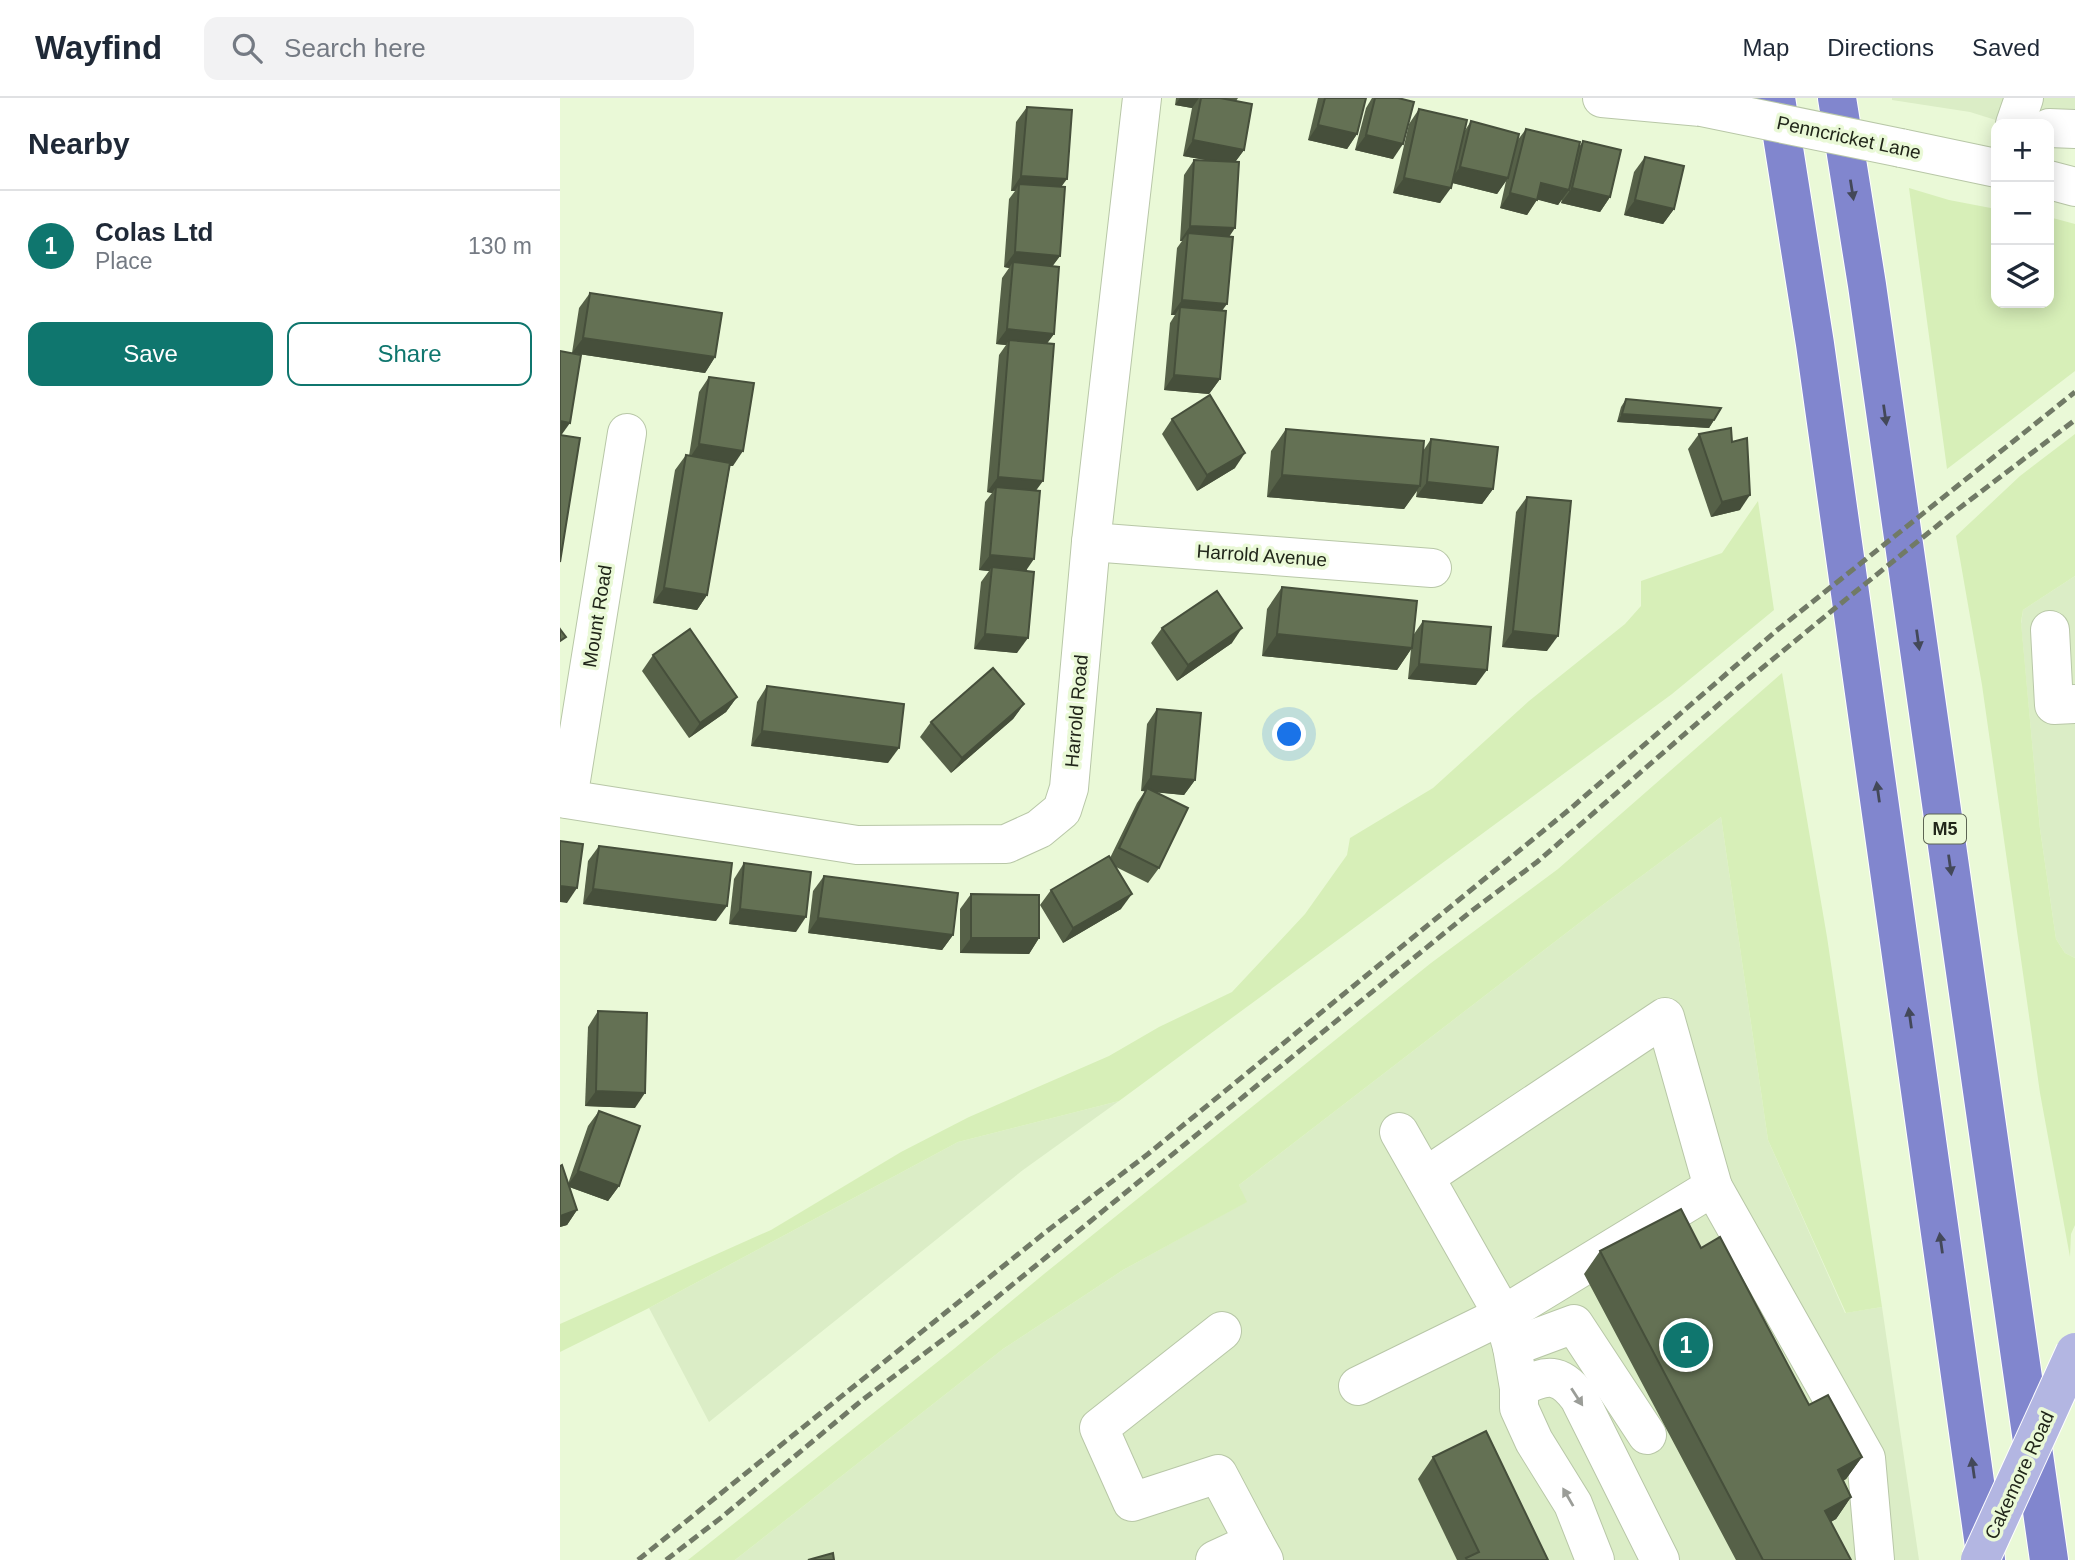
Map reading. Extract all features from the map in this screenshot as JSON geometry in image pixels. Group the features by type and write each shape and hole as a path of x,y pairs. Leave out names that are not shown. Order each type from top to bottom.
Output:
{"highway":[{"path":"1776,98 1819,372 1986,1560"},
{"name":"M5","path":"1837,98 1875,339 2049,1560"}],"main road":[{"name":"Cakemore Road","path":"1980,1560 2065,1403 2075,1352"}],"street":[{"name":"Harrold Road","path":"564,799 857,845 1006,844 1039,829 1062,810 1069,788 1091,541 1142,98"},
{"name":"Penncricket Lane","path":"1602,98 1690,103 1991,167"},
{"path":"2054,125 2075,129"},
{"path":"2054,181 2075,187"},
{"name":"Mount Road","path":"564,799 627,432"},
{"name":"Harrold Avenue","path":"1091,541 1432,568"},
{"path":"2050,630 2054,705 2075,704"},
{"path":"1425,1177 1665,1017 1713,1187 1866,1458 1875,1560"},
{"path":"1399,1132 1507,1331 1519,1388 1519,1408 1534,1441 1573,1504 1595,1560"},
{"path":"1507,1331 1713,1187"},
{"path":"1359,1386 1507,1331 1574,1324 1647,1435"},
{"path":"1215,1560 1259,1551 1218,1474 1132,1502 1100,1428 1222,1331"},
{"path":"1519,1388 1534,1380 1558,1378 1569,1384 1579,1398 1660,1560"}],"shaded area":[{"path":"2075,98 2075,145 2054,138 2054,119 1992,119 1970,112 1892,100"},
{"path":"1909,188 1949,200 1991,208 1991,308 2054,308 2054,218 2075,224 2075,371 1947,469"},
{"path":"2075,434 2075,576 2023,610 2021,622 2040,829 2056,939 2065,953 2075,958 2075,1225 2071,1234 2070,1257 2040,1093 1982,685 1956,536 2020,476"},
{"path":"1758,501 1774,610 1672,694 1119,1101 958,1142 649,1308 560,1352 560,1324 771,1230 901,1152 969,1117 1109,1056 1159,1027 1232,992 1305,914 1347,855 1350,838 1433,788 1529,701 1625,624 1641,606 1641,581 1722,553"},
{"path":"2075,576 2075,958 2065,953 2056,939 2040,829 2021,624 2023,610"},
{"path":"1782,673 1827,937 1882,1307 1846,1313 1768,1140 1721,817 1239,1185 1247,1202 1123,1270 1003,1349 735,1560 688,1560 1431,963 1558,869"},
{"path":"1721,817 1768,1140 1845,1313 1882,1307 1919,1560 735,1560 1003,1349 1123,1270 1246,1202 1239,1185"},
{"path":"1119,1101 1023,1170 709,1422 649,1308 958,1142"}],"building":[{"path":"1201,98 1220,98 1252,104 1244,150 1193,140"},
{"path":"1325,98 1366,98 1357,134 1318,125"},
{"path":"1375,98 1398,98 1414,102 1403,144 1366,135"},
{"path":"1027,107 1072,110 1067,179 1021,176"},
{"path":"1419,109 1467,120 1451,188 1404,178"},
{"path":"1471,121 1519,134 1508,178 1460,167"},
{"path":"1526,129 1580,142 1569,190 1541,183 1537,200 1510,193"},
{"path":"1583,141 1621,150 1610,197 1572,188"},
{"path":"1645,157 1684,166 1674,209 1635,200"},
{"path":"1194,160 1239,162 1235,228 1190,226"},
{"path":"1019,184 1065,187 1060,256 1015,252"},
{"path":"1188,233 1233,237 1227,304 1182,300"},
{"path":"1013,262 1059,267 1054,334 1007,329"},
{"path":"590,293 722,313 715,357 583,338"},
{"path":"1180,307 1226,311 1220,379 1174,375"},
{"path":"1009,340 1054,344 1043,481 998,477"},
{"path":"560,351 581,355 570,423 560,421"},
{"path":"709,377 754,383 743,451 699,444"},
{"path":"1210,395 1245,453 1207,475 1172,419"},
{"path":"1626,399 1721,408 1714,420 1622,414"},
{"path":"1731,428 1732,442 1747,438 1750,495 1722,502 1699,434"},
{"path":"1286,429 1424,441 1420,486 1282,475"},
{"path":"560,435 580,438 560,562"},
{"path":"1431,439 1498,447 1493,489 1427,482"},
{"path":"686,455 730,463 707,595 664,588"},
{"path":"996,487 1040,491 1034,559 990,555"},
{"path":"1527,497 1571,501 1558,636 1513,631"},
{"path":"992,567 1034,572 1028,638 985,634"},
{"path":"1282,587 1417,601 1412,648 1277,634"},
{"path":"1217,591 1242,628 1188,665 1162,628"},
{"path":"1423,621 1491,627 1487,670 1419,664"},
{"path":"560,629 566,637 560,641"},
{"path":"690,629 737,697 700,723 653,655"},
{"path":"993,668 1024,704 962,758 931,722"},
{"path":"767,686 904,704 899,748 762,731"},
{"path":"1157,709 1201,713 1195,780 1151,776"},
{"path":"1147,788 1188,808 1159,868 1119,848"},
{"path":"560,841 583,844 577,888 560,886"},
{"path":"599,846 732,863 727,906 593,889"},
{"path":"1109,856 1132,894 1073,928 1051,890"},
{"path":"744,863 811,872 806,917 740,909"},
{"path":"824,876 958,893 953,935 818,918"},
{"path":"971,894 1039,895 1039,938 971,938"},
{"path":"598,1011 647,1013 645,1093 596,1091"},
{"path":"599,1111 640,1126 619,1186 578,1171"},
{"path":"562,1165 577,1210 560,1216 560,1166"},
{"path":"1681,1209 1701,1248 1720,1237 1809,1405 1828,1395 1862,1457 1838,1470 1851,1497 1825,1511 1851,1560 1763,1560 1600,1251"},
{"path":"1486,1431 1548,1560 1466,1558 1479,1552 1433,1457"},
{"path":"833,1553 834,1560 808,1560"}],"railway":[{"path":"638,1560 1047,1231 1148,1154 1570,809 1776,631 2075,392"},
{"path":"666,1560 861,1401 969,1320 1469,913 1537,862 1739,687 1953,513 2075,420"}],"place":[{"name":"Colas Ltd","path":"1686,1345"}]}
